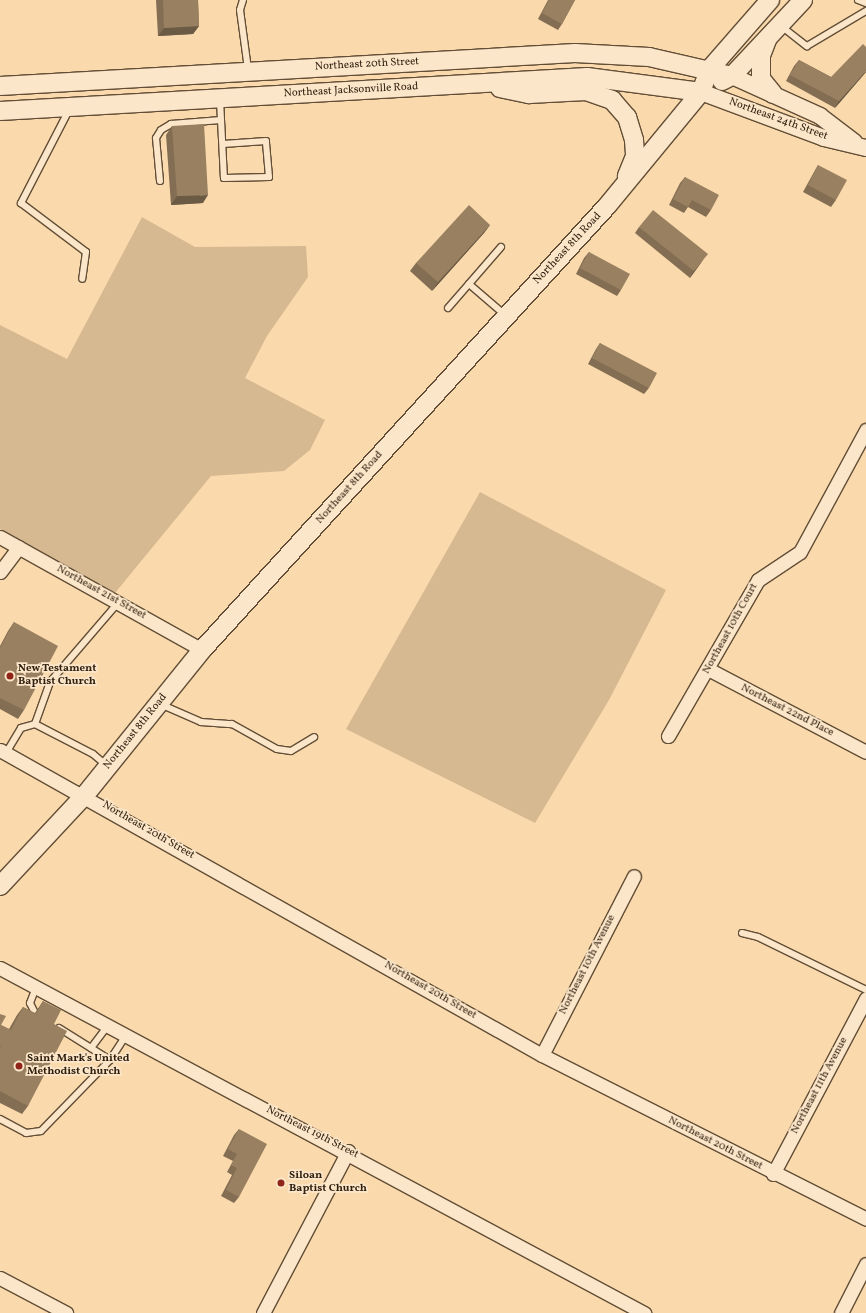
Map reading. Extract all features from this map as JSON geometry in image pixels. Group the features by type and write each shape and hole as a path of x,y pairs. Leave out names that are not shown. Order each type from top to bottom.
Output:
{"main road":[{"path":"709,70 770,0"},
{"path":"732,76 804,0"},
{"path":"773,94 761,80 761,56 774,31"},
{"name":"Northeast 20th Street","path":"0,86 575,53 649,57 732,76"},
{"name":"Northeast 8th Road","path":"0,886 85,795 202,650 619,192 702,92 709,70"},
{"path":"248,72 250,97"},
{"name":"Northeast Jacksonville Road","path":"0,111 476,84 587,76 702,92"},
{"name":"Northeast 8th Road","path":"702,92 732,76"},
{"path":"476,84 529,94 586,91 612,100 627,117 635,144 635,156 619,192"}],"street":[{"name":"Northeast 24th Street","path":"732,76 820,116 860,145"},
{"name":"Northeast 24th Street","path":"702,92 824,138 860,145"},
{"name":"Northeast 10th Court","path":"668,736 708,670 758,580 800,552 866,430"},
{"name":"Northeast 21st Street","path":"0,537 202,650"},
{"path":"0,572 19,547"},
{"name":"Northeast 22nd Place","path":"708,670 866,752"},
{"name":"Northeast 20th Street","path":"3,752 85,795 542,1055 773,1174 866,1219"},
{"name":"Northeast 10th Avenue","path":"542,1055 634,876"},
{"name":"Northeast 19th Street","path":"0,968 125,1037 348,1151 644,1313"},
{"name":"Northeast 11th Avenue","path":"773,1174 866,998"},
{"path":"263,1313 348,1151"},
{"path":"841,1313 866,1264"},
{"path":"0,1278 66,1313"}],"lane":[{"path":"243,0 240,10 248,72"},
{"path":"858,0 866,3"},
{"path":"774,31 807,46 866,11"},
{"path":"220,99 224,178 269,177 266,141 223,144"},
{"path":"70,107 21,203 86,252 82,279"},
{"path":"160,181 156,138 162,130 171,124 221,120"},
{"path":"448,308 501,247"},
{"path":"469,284 507,316"},
{"path":"35,724 50,682 118,603"},
{"path":"158,704 182,711 201,722 232,724 277,749 291,751 314,737"},
{"path":"3,752 21,728 35,724 93,754 108,766"},
{"path":"742,933 758,937 866,990"},
{"path":"35,1013 30,1003 36,987"},
{"path":"52,1024 110,1060"},
{"path":"91,1048 107,1027"},
{"path":"0,1118 26,1133 41,1131 110,1060 125,1037"}],"shaded area":[{"path":"142,217 195,247 306,246 308,277 267,336 245,378 325,420 310,450 284,471 211,476 115,593 0,529 0,325 67,359"},
{"path":"480,492 666,590 609,700 535,823 346,729"}],"building":[{"path":"163,0 198,0 199,26 164,28"},
{"path":"549,0 575,0 562,24 542,13"},
{"path":"863,44 866,47 866,71 839,101 790,75 799,60 831,77"},
{"path":"204,124 208,195 177,196 172,126"},
{"path":"818,165 847,180 836,200 808,185"},
{"path":"685,177 719,195 711,210 692,200 688,207 673,199"},
{"path":"469,205 490,225 438,282 416,263"},
{"path":"653,210 708,254 694,271 639,227"},
{"path":"589,252 630,274 621,290 580,268"},
{"path":"600,343 657,373 649,388 592,358"},
{"path":"14,622 58,646 24,710 0,698 0,648"},
{"path":"43,1001 61,1010 54,1024 67,1031 28,1106 0,1091 0,1014 6,1016 1,1025 11,1030 23,1007 36,1014"},
{"path":"239,1129 267,1144 239,1197 226,1190 237,1168 231,1165 237,1154 228,1149"}],"place":[{"name":"New Testament Baptist Church","path":"10,676"},
{"name":"Saint Mark's United Methodist Church","path":"19,1066"},
{"name":"Siloan Baptist Church","path":"281,1183"}]}
